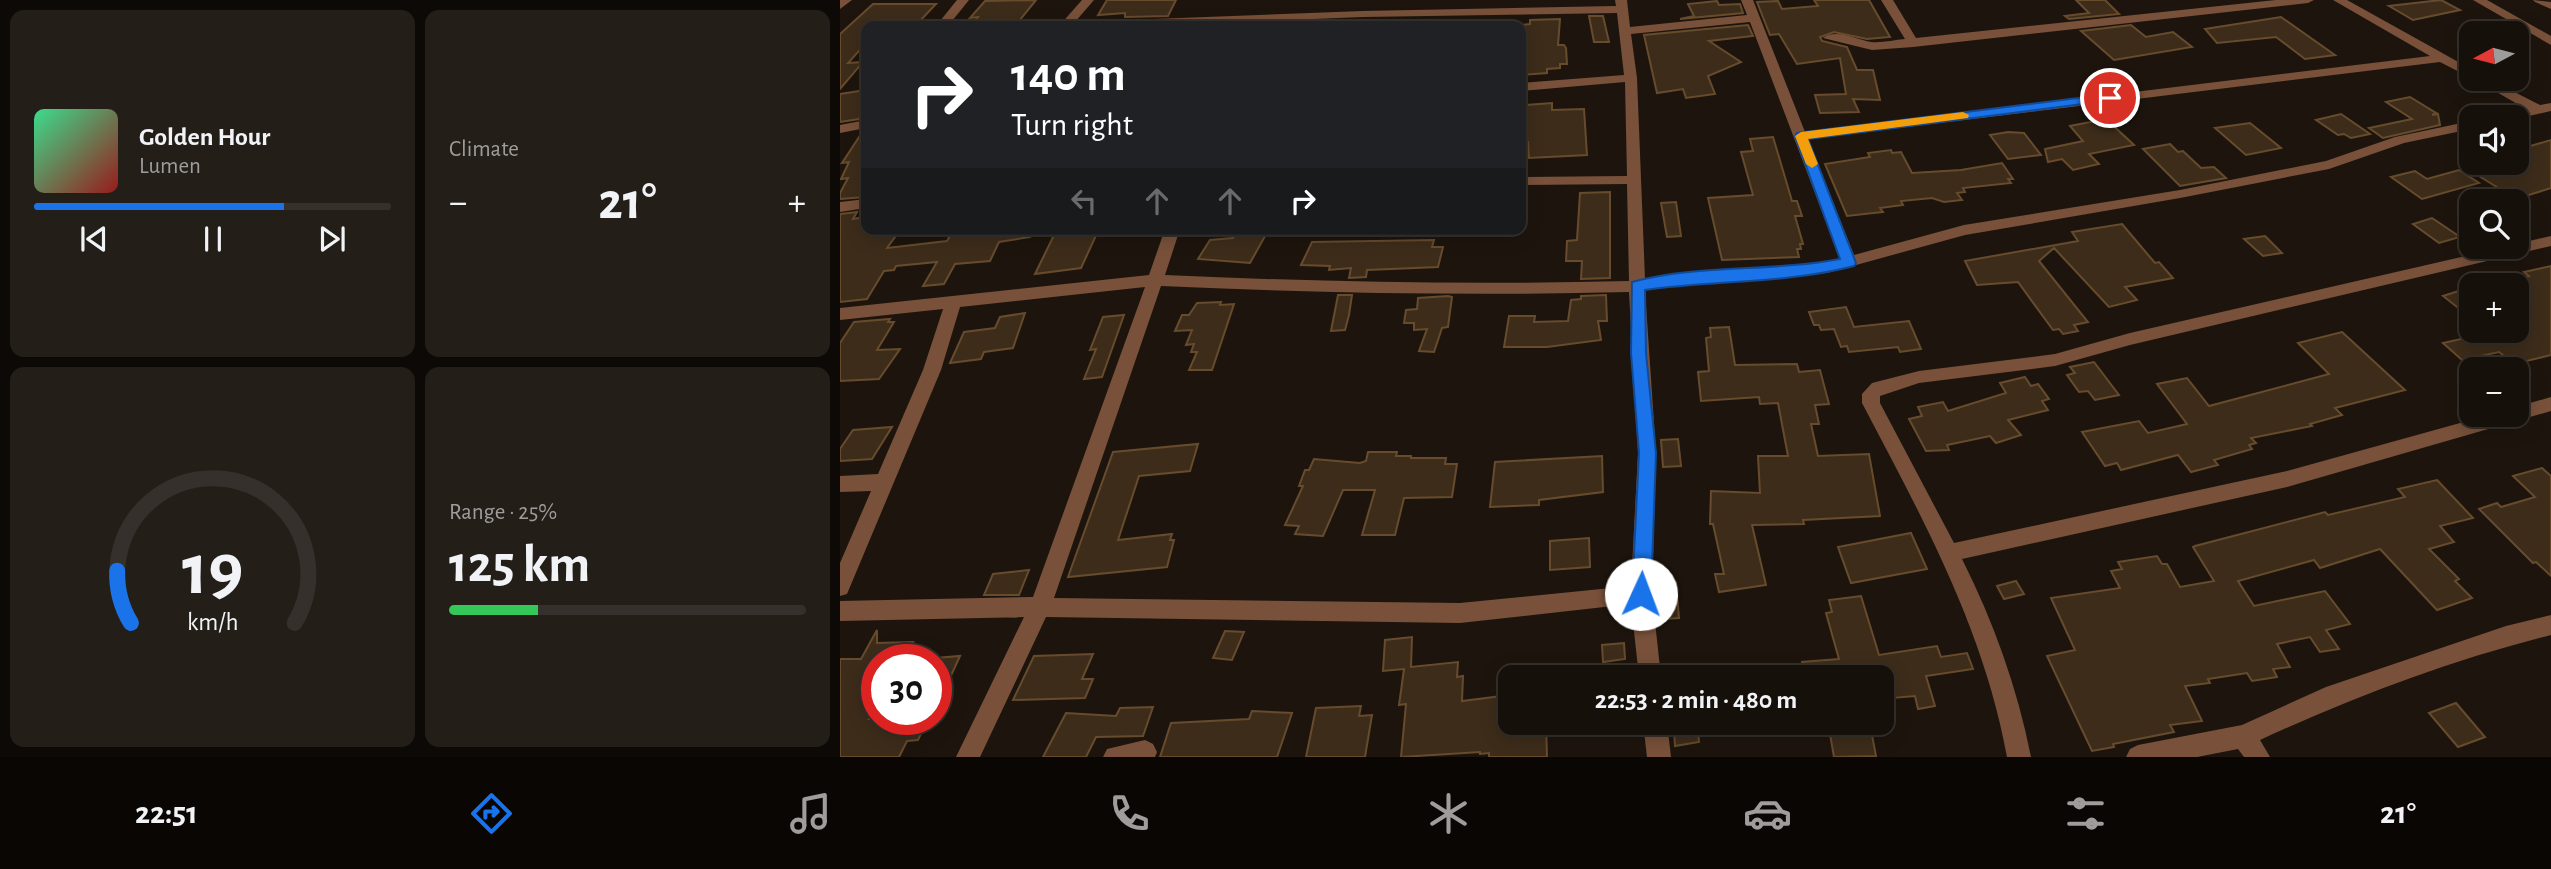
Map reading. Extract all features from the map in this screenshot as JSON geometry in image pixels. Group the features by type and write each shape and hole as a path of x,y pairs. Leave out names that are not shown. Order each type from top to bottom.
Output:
{"street":[{"path":"840,6 846,0"},
{"path":"946,21 963,0"},
{"path":"1069,21 1087,0"},
{"path":"1747,0 1849,263"},
{"path":"1887,0 1913,43"},
{"path":"1829,38 1852,40 1872,46 1913,43 2308,0"},
{"path":"2339,0 2459,68"},
{"path":"2479,0 2551,41"},
{"path":"2539,0 2551,6"},
{"path":"1189,21 1622,5 1631,78 1639,353 1647,453 1641,594 1649,665"},
{"path":"1627,31 1752,18"},
{"path":"1801,136 2441,58"},
{"path":"1526,87 1631,78"},
{"path":"2506,91 2545,109"},
{"path":"840,129 861,125"},
{"path":"840,314 1039,291 1156,281 1334,288 1535,289 1637,286 1692,278 1805,271 1849,263 1964,230 2180,194 2329,165 2400,141 2459,128"},
{"path":"1526,181 1633,180"},
{"path":"840,207 861,205"},
{"path":"968,757 1040,607 1172,235"},
{"path":"2020,757 2002,680 1974,608 1871,403 1871,394 1878,388 1919,377 2054,360 2130,339 2551,241"},
{"path":"840,587 932,370 953,303"},
{"path":"2529,410 2551,404"},
{"path":"1949,554 2287,479 2469,427"},
{"path":"840,484 886,482"},
{"path":"840,611 1040,607 1460,613 1641,594"},
{"path":"2138,757 2243,736 2326,698 2506,636 2551,625"},
{"path":"1656,735 1659,757"},
{"path":"2243,736 2258,757"},
{"path":"1115,757 1145,752"}],"building":[{"path":"1036,0 1019,21 975,21 978,17 970,18 985,1"},
{"path":"1107,0 1176,0 1168,16 1125,17 1125,13 1098,15"},
{"path":"1814,0 1869,0 1890,37 1867,39 1834,32 1820,37 1822,41 1847,47 1857,70 1873,70 1880,100 1853,99 1859,112 1820,113 1815,95 1846,94 1840,58 1797,64 1779,34 1770,35 1757,2 1778,1 1782,9 1818,6"},
{"path":"2076,0 2105,0 2119,14 2069,19 2065,16 2089,13"},
{"path":"2441,0 2460,10 2413,20 2389,6"},
{"path":"1717,1 1719,5 1740,4 1743,13 1680,19 1694,16 1688,4"},
{"path":"873,4 936,4 920,21 861,21 861,49 848,63 861,62 861,64 840,89 840,34"},
{"path":"1589,16 1603,16 1609,42 1594,42"},
{"path":"2281,17 2335,55 2305,59 2276,37 2217,43 2205,29"},
{"path":"1560,19 1558,45 1564,45 1566,48 1567,64 1560,64 1560,68 1547,69 1547,73 1526,75 1526,24 1530,24 1530,20"},
{"path":"1748,25 1753,36 1709,41 1741,62 1708,76 1715,94 1686,98 1683,89 1657,93 1644,35"},
{"path":"2131,25 2146,37 2173,32 2192,47 2114,60 2081,31"},
{"path":"861,91 859,119 840,122 840,94"},
{"path":"2410,97 2436,113 2432,115 2438,114 2440,125 2383,138 2369,128 2412,119 2386,102"},
{"path":"1552,103 1552,110 1584,109 1587,155 1529,158 1526,142 1526,105"},
{"path":"2341,114 2370,134 2351,138 2344,134 2338,135 2316,120"},
{"path":"2106,119 2134,145 2089,154 2099,164 2073,170 2062,159 2048,162 2045,149 2083,141 2070,126"},
{"path":"2250,123 2281,148 2246,155 2215,128"},
{"path":"2024,133 2041,155 2008,159 1990,135"},
{"path":"861,134 861,197 840,199 840,193 848,178 841,179 849,162 842,163"},
{"path":"1773,137 1792,201 1797,201 1802,216 1795,216 1803,244 1800,244 1801,249 1797,249 1799,257 1722,260 1708,198 1753,195 1741,152 1753,151 1750,139"},
{"path":"2551,140 2551,188 2529,195 2529,189 2500,189 2479,176 2529,175 2529,146"},
{"path":"2170,144 2178,152 2183,151 2201,168 2214,167 2226,178 2180,186 2143,149"},
{"path":"1891,150 1892,153 1901,152 1912,173 1961,170 2002,163 2013,179 2008,179 2011,183 1963,188 1965,192 1957,193 1962,200 1944,202 1932,198 1901,201 1903,205 1880,208 1883,212 1847,216 1825,164 1870,157 1868,153"},
{"path":"2459,170 2459,175 2467,175 2479,183 2422,199 2391,177 2415,171 2427,179"},
{"path":"1610,192 1610,278 1581,279 1582,261 1566,261 1567,241 1577,240 1580,193"},
{"path":"1676,202 1681,236 1667,237 1661,203"},
{"path":"857,212 853,219 861,218 861,235 897,235 887,248 947,241 950,235 1030,237 999,242 990,261 955,264 944,284 923,286 937,262 896,266 894,270 884,271 867,299 840,302 840,214"},
{"path":"2432,218 2459,237 2439,243 2413,224"},
{"path":"2122,224 2155,263 2159,262 2173,278 2125,287 2137,300 2109,307 2054,248 2039,261 2088,322 2074,325 2078,331 2063,334 2059,329 2053,330 2018,282 1977,285 1965,261 2078,241 2072,232"},
{"path":"1054,235 1096,235 1081,268 1035,274"},
{"path":"1235,235 1266,235 1250,263 1198,259 1210,240 1233,238"},
{"path":"2265,236 2282,253 2263,256 2244,239"},
{"path":"1434,240 1432,247 1443,247 1438,267 1367,270 1366,277 1349,278 1351,268 1329,270 1330,266 1301,265 1312,242"},
{"path":"2551,266 2551,355 2529,360 2529,357 2505,357 2499,352 2459,357 2443,343 2459,339 2459,343 2529,343 2529,273 2524,272"},
{"path":"2459,291 2459,309 2443,296"},
{"path":"1338,295 1352,295 1349,315 1345,330 1331,331"},
{"path":"1606,295 1607,321 1598,321 1601,340 1547,347 1504,347 1509,316 1535,316 1534,322 1568,321 1571,300 1581,299 1581,296"},
{"path":"1452,297 1448,327 1442,328 1434,352 1419,351 1427,329 1414,330 1414,323 1404,323 1406,310 1417,309 1418,298"},
{"path":"1221,302 1220,305 1234,304 1212,370 1189,370 1197,352 1191,352 1194,344 1186,345 1192,330 1175,331 1182,315 1189,315 1197,303"},
{"path":"1846,307 1854,327 1909,321 1921,349 1900,352 1898,347 1849,352 1847,346 1841,347 1834,329 1821,330 1819,325 1814,325 1809,312"},
{"path":"1025,313 1013,348 984,352 981,359 950,363 964,332 995,328 1000,317"},
{"path":"1124,315 1102,377 1084,379 1096,349 1090,350 1103,317"},
{"path":"890,319 888,322 894,322 877,350 900,349 879,379 840,381 840,343 854,322"},
{"path":"1729,327 1735,365 1797,364 1799,372 1820,370 1829,404 1815,405 1819,424 1811,424 1818,456 1869,454 1880,516 1803,520 1804,524 1752,525 1766,585 1719,592 1715,574 1724,574 1713,524 1710,524 1711,491 1760,493 1758,456 1788,456 1778,403 1760,404 1759,397 1701,401 1698,372 1709,371 1706,338 1711,337 1710,328"},
{"path":"2342,332 2405,390 2335,408 2342,415 2310,424 2312,426 2251,438 2256,443 2249,445 2252,449 2214,460 2218,465 2191,472 2178,455 2121,470 2117,463 2105,466 2082,432 2139,421 2148,433 2187,424 2157,384 2187,378 2209,406 2329,374 2298,343"},
{"path":"2094,362 2119,395 2095,400 2088,391 2079,392 2067,375 2075,373 2070,367"},
{"path":"2025,377 2031,386 2038,384 2049,399 2042,401 2048,410 2008,420 2021,435 1996,443 1990,436 1947,445 1949,450 1926,451 1909,419 1922,416 1918,407 1943,402 1948,411 2006,393 2000,383"},
{"path":"892,427 872,459 840,461 840,449 853,430"},
{"path":"1678,439 1681,466 1663,467 1661,440"},
{"path":"1198,444 1190,471 1139,476 1118,540 1172,534 1170,540 1174,540 1167,567 1068,577 1113,452"},
{"path":"1368,452 1397,452 1396,456 1411,458 1446,458 1445,464 1457,464 1452,497 1404,498 1395,535 1362,535 1375,490 1343,490 1323,536 1295,534 1299,526 1285,525 1303,486 1299,486 1305,470 1309,470 1314,459 1360,463 1366,461"},
{"path":"1602,456 1603,492 1539,500 1539,505 1490,507 1495,462"},
{"path":"2542,468 2551,476 2551,576 2536,562 2533,563 2479,509 2497,503 2501,507 2535,497 2513,476"},
{"path":"2437,480 2473,518 2440,526 2454,542 2429,549 2459,579 2455,581 2472,598 2437,610 2380,549 2320,568 2314,560 2238,581 2254,606 2325,591 2350,624 2326,630 2339,649 2320,652 2310,637 2277,644 2290,667 2273,669 2277,677 2252,681 2247,673 2208,679 2210,683 2185,686 2202,721 2170,725 2174,732 2092,751 2047,656 2075,650 2051,598 2120,588 2111,571 2122,569 2118,562 2157,556 2162,564 2167,564 2180,587 2214,581 2193,547 2325,512 2328,515 2405,497 2398,489"},
{"path":"1911,533 1927,569 1851,583 1838,547"},
{"path":"1589,538 1590,567 1550,570 1550,541"},
{"path":"1029,570 1019,595 984,595 993,574"},
{"path":"2016,581 2024,594 2004,599 1997,586"},
{"path":"1676,583 1679,618 1664,619 1661,584"},
{"path":"1861,596 1879,655 1937,646 1941,657 1967,653 1973,669 1926,676 1935,706 1918,709 1915,696 1894,698 1894,665 1802,665 1802,662 1839,659 1826,613 1832,612 1829,600"},
{"path":"877,630 877,643 913,642 912,644 869,644"},
{"path":"1225,631 1244,632 1232,660 1213,658"},
{"path":"1412,637 1411,667 1458,662 1457,677 1463,676 1462,701 1498,696 1498,735 1546,735 1547,757 1489,757 1489,753 1480,752 1401,757 1406,704 1399,705 1404,669 1383,671 1385,640"},
{"path":"1624,643 1625,659 1603,662 1602,645"},
{"path":"1093,654 1082,679 1093,679 1085,698 1013,700 1034,656"},
{"path":"960,656 952,673 952,657"},
{"path":"840,659 861,659 861,735 920,735 918,740 907,741 899,757 840,757"},
{"path":"2456,703 2485,737 2458,747 2429,713"},
{"path":"1361,706 1359,716 1372,715 1365,757 1306,757 1316,708"},
{"path":"1153,707 1143,736 1096,737 1086,757 1043,757 1066,713 1116,716 1120,708"},
{"path":"1252,711 1292,713 1277,757 1160,757 1171,723 1249,719"},
{"path":"1674,735 1698,735 1699,742 1675,746"},
{"path":"1830,735 1872,735 1876,756 1834,757"}],"slow traffic":[{"path":"1812,164 1801,136 1963,115"}],"route":[{"path":"1641,594 1647,453 1637,286 1692,278 1805,271 1849,263 1801,136 2110,98"}]}
